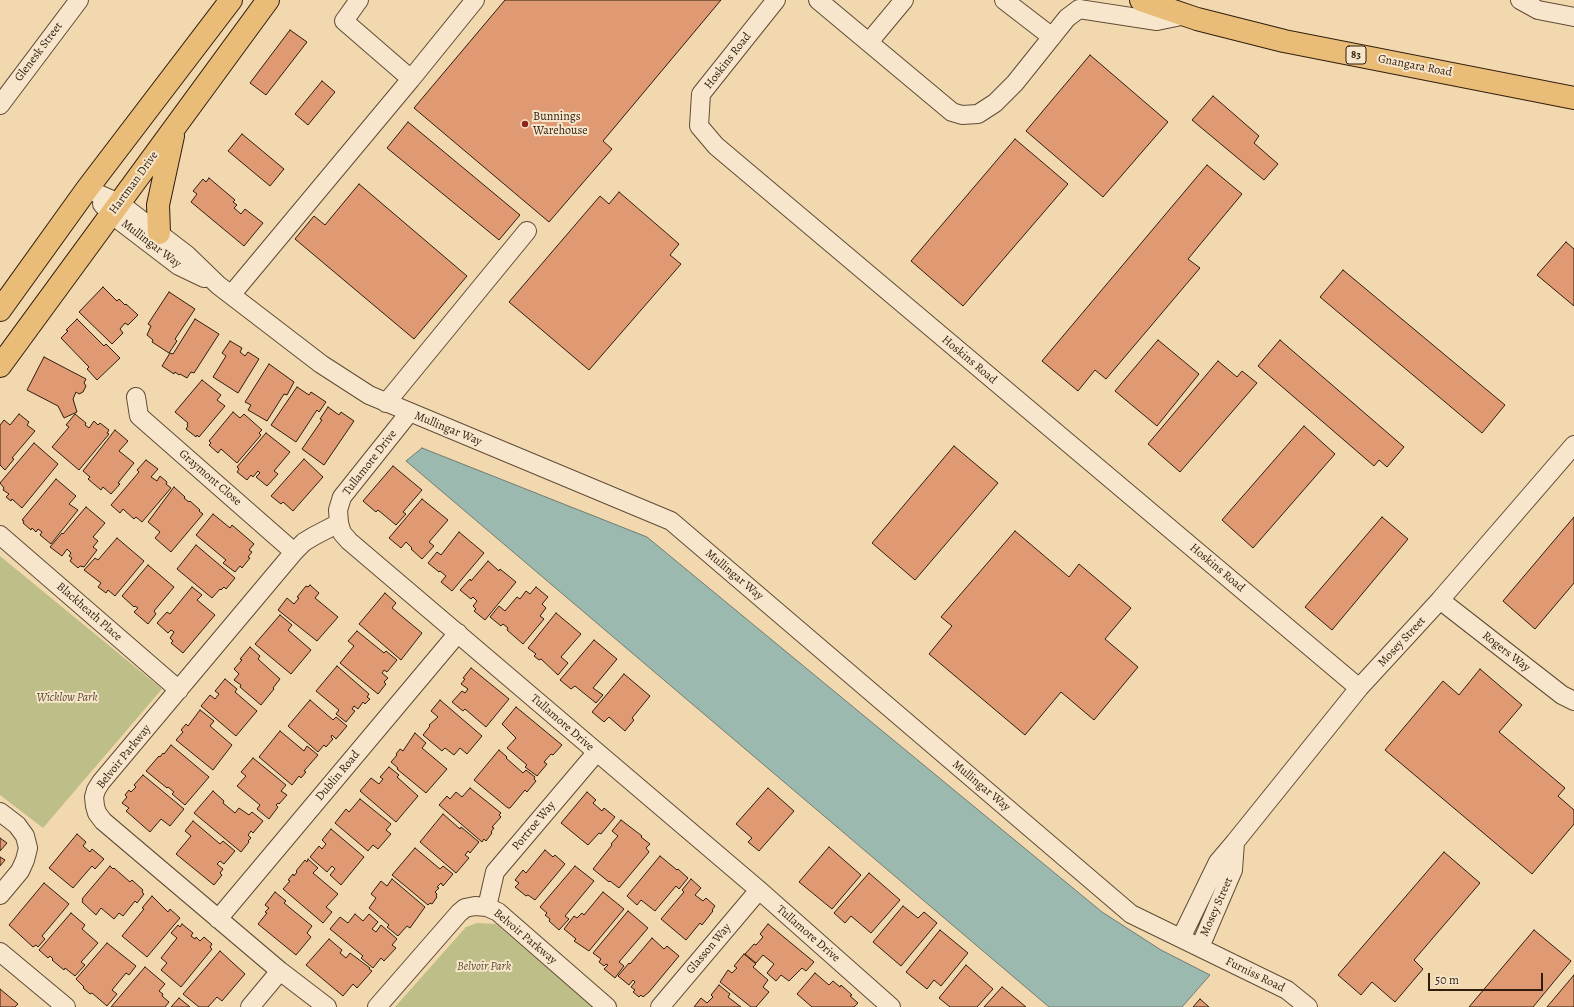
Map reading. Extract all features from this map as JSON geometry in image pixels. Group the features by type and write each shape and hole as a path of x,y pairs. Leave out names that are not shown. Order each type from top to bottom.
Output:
{"main road":[{"path":"0,310 88,189 231,0"},
{"name":"Hartman Drive","path":"0,366 268,0"},
{"name":"Gnangara Road","path":"1141,0 1186,15 1284,41 1574,98"},
{"path":"159,233 158,205 176,125"}],"street":[{"name":"Glenesk Street","path":"0,105 79,0"},
{"path":"359,0 344,21 411,79"},
{"path":"224,290 411,79 475,0"},
{"name":"Hoskins Road","path":"776,0 701,94 699,126 716,146 1359,688"},
{"path":"818,0 952,112 962,115 978,114 995,103 1015,83 1067,18 1079,9 1157,21 1186,15"},
{"path":"869,42 904,0"},
{"path":"1004,0 1052,37"},
{"path":"1520,0 1538,10 1574,17"},
{"name":"Mullingar Way","path":"88,189 115,209 179,266 224,290"},
{"name":"Mullingar Way","path":"115,209 159,233 188,255 224,290 321,364 369,395 409,413 671,521 1132,914 1200,947"},
{"path":"386,403 527,231"},
{"name":"Graymont Close","path":"136,397 140,416 294,552"},
{"name":"Tullamore Drive","path":"409,413 342,497 338,510 339,523 342,533 596,753 759,890 891,1007"},
{"name":"Mosey Street","path":"1180,938 1218,862 1359,688 1440,600 1574,445"},
{"name":"Belvoir Parkway","path":"327,1007 280,971 103,821 97,813 95,806 96,790 100,782 294,552 309,539 339,523"},
{"name":"Blackheath Place","path":"0,535 179,690"},
{"name":"Rogers Way","path":"1440,600 1562,695 1574,701"},
{"name":"Dublin Road","path":"218,919 458,633"},
{"name":"Portroe Way","path":"487,907 495,872 596,753"},
{"path":"0,812 17,825 25,836 28,848 20,871 0,895"},
{"name":"Mosey Street","path":"1200,947 1233,870 1235,842"},
{"name":"Glasson Way","path":"660,1007 759,890"},
{"name":"Belvoir Parkway","path":"377,1007 459,914 465,908 475,906 487,907 498,912 607,1007"},
{"name":"Furniss Road","path":"1200,947 1287,990 1308,1007"},
{"path":"0,952 66,1007"},
{"path":"250,1007 280,971"}],"green space":[{"name":"Wicklow Park","path":"0,556 162,689 43,828 0,795"},
{"name":"Belvoir Park","path":"477,923 496,924 593,1007 395,1007 466,927"}],"water":[{"path":"422,448 647,537 1102,912 1161,950 1210,975 1182,1007 1049,1007 406,461"}],"building":[{"name":"Bunnings Warehouse","path":"505,0 721,0 603,141 612,149 549,222 414,108"},
{"path":"290,30 307,42 266,95 250,83"},
{"path":"1090,55 1168,122 1103,197 1026,131"},
{"path":"322,81 335,92 308,125 295,114"},
{"path":"1213,96 1259,136 1254,143 1278,164 1264,180 1192,120"},
{"path":"408,122 520,215 499,240 387,148"},
{"path":"242,134 284,169 270,186 228,151"},
{"path":"1015,139 1068,184 963,306 911,261"},
{"path":"1207,165 1242,194 1188,259 1200,268 1106,379 1095,370 1078,391 1042,361"},
{"path":"209,178 235,200 233,202 237,205 234,208 241,214 245,209 263,223 244,246 191,202 197,194 193,191 203,179 206,182"},
{"path":"359,184 467,276 414,339 295,239 314,216 325,225"},
{"path":"619,192 679,244 670,255 681,264 589,370 509,302 600,196 609,204"},
{"path":"1566,242 1574,249 1574,306 1537,275"},
{"path":"1343,270 1505,405 1482,433 1320,297"},
{"path":"103,287 117,301 119,299 138,315 128,325 125,323 120,329 123,333 112,344 79,312"},
{"path":"169,292 195,309 175,339 177,341 169,353 152,342 153,340 147,335 151,326 148,324"},
{"path":"77,319 104,346 106,344 120,358 97,380 87,369 89,367 61,338 68,331 66,330"},
{"path":"195,319 219,334 194,373 191,372 187,378 175,372 174,374 162,366 170,353 173,354"},
{"path":"1158,340 1199,374 1157,426 1115,391"},
{"path":"1280,340 1404,447 1387,467 1379,460 1374,466 1258,366"},
{"path":"230,341 242,348 240,352 245,356 248,352 259,359 238,393 213,377 226,356 222,353"},
{"path":"44,357 86,379 84,383 86,386 83,392 79,394 76,392 73,399 77,412 64,418 58,406 27,390"},
{"path":"1218,361 1237,377 1242,371 1257,383 1180,472 1148,444"},
{"path":"269,364 294,382 287,395 284,394 267,421 248,410 251,405 245,402"},
{"path":"202,380 221,395 217,400 225,406 199,437 197,435 196,437 186,429 188,423 175,412"},
{"path":"297,387 309,395 311,392 326,402 319,412 317,410 296,442 271,425"},
{"path":"328,407 339,415 341,412 354,421 324,465 302,449 322,420 320,419"},
{"path":"233,412 240,418 244,414 262,430 259,433 261,435 237,463 221,449 218,453 209,445 211,443 209,441"},
{"path":"19,414 29,422 27,425 35,431 12,458 14,459 5,470 0,465 0,425 4,420 10,425"},
{"path":"75,414 86,423 85,425 89,428 94,421 98,425 100,423 109,430 107,433 109,434 79,470 52,447 69,427 66,425"},
{"path":"1304,426 1335,454 1253,548 1222,520"},
{"path":"115,430 128,441 119,451 134,463 118,483 120,484 111,494 103,487 101,490 88,479 90,477 83,471"},
{"path":"266,433 290,452 274,471 278,474 267,486 256,477 260,473 258,471 253,477 251,475 247,480 237,472 239,469 237,467"},
{"path":"34,443 58,464 22,508 12,499 11,501 6,497 9,494 3,490 4,488 0,483"},
{"path":"954,446 998,483 915,580 872,543"},
{"path":"304,459 323,477 293,511 283,502 281,504 271,496"},
{"path":"146,460 158,469 151,477 157,481 160,476 171,488 142,522 136,517 134,519 123,509 120,513 111,505 139,472 137,470"},
{"path":"393,466 422,490 403,512 406,514 396,525 378,510 376,512 363,501"},
{"path":"56,479 76,496 69,504 78,510 51,544 40,535 42,532 38,529 36,532 32,528 31,530 23,523 24,521 22,520"},
{"path":"174,487 185,497 184,498 189,502 190,501 203,514 171,552 155,538 160,532 148,522"},
{"path":"422,499 448,520 429,542 434,546 422,559 406,542 401,548 389,538"},
{"path":"86,507 105,523 93,537 98,541 93,547 97,550 84,567 80,566 78,568 70,561 72,558 69,556 71,553 67,549 62,556 50,547"},
{"path":"213,514 230,528 232,525 254,544 249,550 252,552 248,557 250,558 242,568 240,566 235,572 223,563 226,560 196,535"},
{"path":"1382,517 1408,539 1332,630 1305,607"},
{"path":"1574,517 1574,583 1535,629 1503,601"},
{"path":"1015,531 1069,577 1079,564 1131,608 1105,639 1138,667 1094,720 1061,692 1025,735 929,654 952,626 941,617"},
{"path":"459,532 484,553 452,591 441,582 446,576 428,563 437,552 441,555"},
{"path":"117,538 144,561 115,596 108,590 106,593 98,587 101,583 84,570 95,558 98,560"},
{"path":"196,545 235,578 226,589 224,587 221,590 220,589 212,598 177,569"},
{"path":"488,561 499,571 500,569 516,582 485,620 474,611 476,609 473,606 477,601 473,597 471,599 460,590 470,579 471,581"},
{"path":"148,565 174,587 154,611 156,614 148,624 134,612 138,608 135,606 134,607 122,596"},
{"path":"310,585 319,593 315,598 338,617 317,641 278,610 287,598 294,604 299,598 297,597 306,586 308,587"},
{"path":"192,587 202,595 197,600 215,615 183,653 171,643 173,641 170,638 174,632 171,630 168,633 157,623 167,612 170,614"},
{"path":"536,587 548,597 542,604 546,608 540,616 544,619 523,644 507,630 508,628 503,624 501,626 490,617 499,606 505,611 517,597 520,599 526,591 530,594"},
{"path":"385,593 396,603 392,608 422,633 401,660 359,624"},
{"path":"556,613 581,634 561,657 568,663 558,675 541,659 539,660 534,656 536,654 528,648"},
{"path":"280,615 292,625 288,630 311,650 291,674 255,644"},
{"path":"357,631 384,653 386,651 397,660 387,672 384,670 382,673 388,678 384,682 386,684 378,694 340,663 354,646 348,641"},
{"path":"594,640 617,659 593,688 603,695 596,703 575,686 571,689 560,680"},
{"path":"250,647 260,656 258,659 280,679 261,705 234,680 239,674 234,669"},
{"path":"337,666 369,694 367,697 370,699 365,704 363,702 358,709 354,706 352,709 355,711 346,722 336,714 339,710 316,691"},
{"path":"471,668 509,699 486,727 465,709 463,711 452,702 462,691 465,693 468,689 461,684 465,679 463,678"},
{"path":"1480,669 1522,705 1499,732 1565,788 1558,796 1574,810 1574,824 1532,874 1385,750 1443,681 1459,695"},
{"path":"624,674 650,696 632,718 634,720 625,731 609,717 604,722 592,712"},
{"path":"225,679 237,689 235,692 257,711 236,736 201,706 210,695 215,699 219,694 215,691"},
{"path":"310,700 333,720 336,717 347,726 336,739 332,735 331,737 333,739 326,747 324,745 318,752 288,726"},
{"path":"440,700 482,736 467,754 460,748 454,755 445,748 442,751 423,735 430,726 429,725 438,717 431,711"},
{"path":"516,707 562,745 544,762 547,764 537,776 525,767 527,765 507,748 516,738 502,724"},
{"path":"200,710 214,721 210,726 232,745 213,770 176,740 183,732 181,730 186,724 188,726"},
{"path":"280,731 304,751 307,746 318,755 304,771 306,772 301,778 299,776 292,785 259,757"},
{"path":"415,733 426,743 422,748 447,769 426,793 397,769 398,768 391,762 400,749 403,751"},
{"path":"171,745 209,777 185,805 172,794 174,792 146,771"},
{"path":"499,750 523,773 526,770 535,777 534,779 536,781 527,792 525,790 510,808 508,808 474,780"},
{"path":"253,758 286,785 281,791 287,795 279,804 278,803 276,805 278,807 269,819 257,809 260,805 237,786 246,776 241,772"},
{"path":"389,767 399,775 397,777 418,796 396,822 360,791 371,778 379,784 383,779 380,777"},
{"path":"143,775 184,809 170,826 161,819 150,832 126,811 129,808 122,803 127,797 125,795 129,790 131,792 136,787 134,785"},
{"path":"470,788 501,813 499,815 501,817 492,827 494,828 491,832 492,833 486,841 484,839 482,842 439,805 447,796 450,799 456,792 462,797"},
{"path":"768,788 794,811 759,851 748,842 752,838 736,824"},
{"path":"213,791 224,801 223,803 235,813 239,808 249,815 252,812 263,821 253,833 251,831 248,835 251,838 241,852 194,813"},
{"path":"587,792 596,800 593,803 602,811 604,808 615,817 601,834 599,833 588,845 561,823"},
{"path":"360,799 391,824 386,830 391,834 378,849 373,845 368,851 335,823 346,809 349,812"},
{"path":"443,814 460,829 461,827 479,842 470,853 468,851 465,855 469,858 456,873 420,842"},
{"path":"621,820 650,844 646,848 649,852 619,888 593,869 618,836 612,831"},
{"path":"193,821 220,844 223,841 235,851 224,864 220,861 217,864 223,869 220,873 222,875 214,885 176,854 191,836 185,831"},
{"path":"331,829 364,857 341,885 330,875 335,869 332,866 327,872 310,857 319,846 322,849 326,844 322,840"},
{"path":"77,834 86,842 83,846 90,852 92,849 104,859 95,869 92,866 73,888 49,868"},
{"path":"0,838 7,843 0,851"},
{"path":"829,847 861,875 832,909 799,882"},
{"path":"415,848 440,869 443,866 453,874 443,886 441,883 437,887 439,888 435,892 437,897 432,904 430,903 428,905 392,875"},
{"path":"545,850 553,857 555,855 565,864 535,900 528,895 526,896 515,887 519,883 515,880 523,870 526,873"},
{"path":"1444,852 1480,883 1414,960 1423,969 1395,1002 1372,982 1361,995 1338,975"},
{"path":"660,856 688,878 679,889 676,886 655,911 641,900 637,905 627,896"},
{"path":"0,857 5,860 0,866"},
{"path":"308,859 318,868 313,873 338,894 326,907 332,912 323,923 283,889 290,881 288,880 293,874 294,876 305,860 307,862"},
{"path":"110,866 130,882 132,880 143,890 142,892 144,894 137,903 135,901 123,916 119,913 114,919 101,908 96,915 82,902 82,899"},
{"path":"575,866 594,881 565,916 569,919 559,930 549,921 550,919 545,915 547,913 540,907"},
{"path":"869,873 900,900 871,933 851,916 845,923 834,913"},
{"path":"392,879 425,907 410,928 407,926 398,936 387,927 389,925 369,908 376,898 371,894 381,881 387,886"},
{"path":"691,879 701,888 695,895 703,901 706,898 715,906 702,925 700,923 686,940 661,919 684,892 682,890"},
{"path":"44,883 69,904 42,936 45,939 38,947 36,945 33,947 9,925"},
{"path":"275,892 286,901 284,903 312,926 307,933 311,937 296,955 258,924 267,913 265,912 269,908 265,905"},
{"path":"603,892 624,909 589,951 574,941 576,939 564,929 574,916 577,918 582,913 584,915"},
{"path":"152,896 168,912 170,909 180,918 147,957 122,936 144,909 142,908"},
{"path":"903,906 918,918 924,912 937,923 901,966 873,942"},
{"path":"628,911 648,928 619,962 624,966 615,978 604,969 608,965 606,964 604,966 599,962 601,959 593,953"},
{"path":"71,913 85,925 82,929 98,943 81,962 85,965 75,976 65,968 64,970 52,960 53,959 50,956 48,958 39,950"},
{"path":"355,914 363,921 369,914 378,922 372,929 376,932 381,925 397,939 392,945 396,948 384,961 381,958 373,968 361,958 363,956 330,929 340,917 348,923"},
{"path":"182,924 193,933 191,936 195,939 196,937 200,941 204,937 212,944 210,947 212,949 181,987 161,970 167,963 161,958 177,938 171,933 178,925 180,927"},
{"path":"768,924 814,962 806,971 802,968 789,981 781,975 776,981 767,973 774,964 763,955 756,963 745,954 763,937 760,934"},
{"path":"940,930 968,953 941,986 934,980 927,989 906,972"},
{"path":"1534,930 1571,961 1533,1007 1469,1007"},
{"path":"652,938 664,949 667,946 679,956 649,992 643,997 641,995 639,997 633,992 635,990 631,987 635,982 633,980 629,985 618,976"},
{"path":"329,939 342,950 340,953 346,958 350,953 372,971 357,988 353,984 343,996 306,965"},
{"path":"107,943 136,966 129,975 126,973 112,990 117,994 107,1006 92,993 90,994 83,988 84,987 76,979"},
{"path":"220,951 245,974 222,1001 217,997 208,1007 199,1007 183,994"},
{"path":"744,954 756,964 753,967 768,980 763,987 769,992 756,1007 751,1007 720,982 728,970 732,973 737,968 734,966"},
{"path":"966,965 993,989 977,1007 950,1007 939,998"},
{"path":"145,967 165,984 159,991 169,1002 165,1007 111,1007"},
{"path":"815,973 829,985 833,981 840,987 841,985 858,1003 854,1007 812,1007 797,994"},
{"path":"1574,975 1574,1007 1547,1007"},
{"path":"719,985 730,994 728,997 741,1007 694,1007 701,998 707,1003 713,997 711,995"},
{"path":"1002,987 1026,1007 984,1007"},
{"path":"0,989 18,1004 15,1007 0,1007"},
{"path":"179,998 190,1007 171,1007"},
{"path":"1200,999 1209,1007 1193,1007"}],"place":[{"name":"Bunnings Warehouse","path":"525,124"}]}
